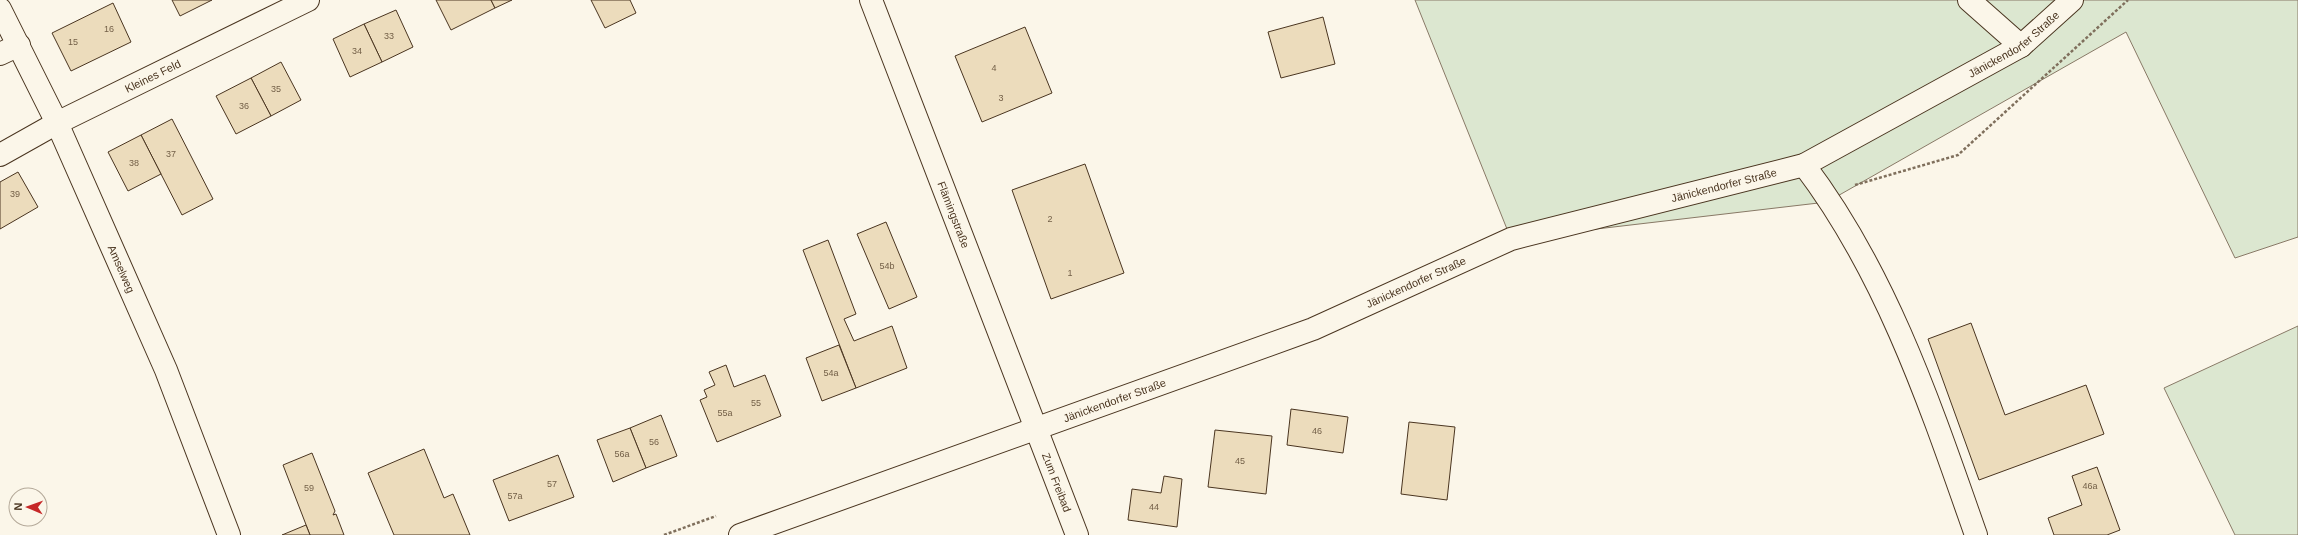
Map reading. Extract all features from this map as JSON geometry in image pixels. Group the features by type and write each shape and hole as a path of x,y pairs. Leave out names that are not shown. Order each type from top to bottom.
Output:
{"street":[{"name":"Kleines Feld","path":"0,155 57,123 308,0"},
{"name":"Flämingstraße","path":"871,0 1037,429"},
{"path":"1969,0 2020,46"},
{"name":"Jänickendorfer Straße","path":"740,535 1313,329 1511,239 1804,165 2020,46 2072,0"},
{"name":"Amselweg","path":"0,9 10,50 57,123 166,370 229,535"},
{"path":"1804,165 1824,192 1901,330 1937,422 1976,535"},
{"name":"Zum Freibad","path":"1037,429 1077,535"}],"path":[{"path":"1824,192 1958,155 2128,0"}],"green space":[{"path":"1415,0 2298,0 2298,237 2235,258 2126,32 1827,202 1511,239"},
{"path":"2298,326 2298,535 2235,535 2164,388"}],"building":[{"path":"172,0 212,0 180,16"},
{"path":"436,0 491,0 495,8 451,30"},
{"path":"491,0 512,0 495,8"},
{"path":"591,0 630,0 636,13 605,28"},
{"path":"113,3 131,42 71,71 52,33"},
{"path":"396,10 413,47 382,62 364,24"},
{"path":"1323,17 1335,64 1281,78 1268,32"},
{"path":"364,24 382,62 350,77 333,39"},
{"path":"1025,27 1052,93 982,122 955,56"},
{"path":"281,62 301,100 271,116 251,78"},
{"path":"251,78 271,116 236,134 216,96"},
{"path":"172,119 213,199 182,215 141,135"},
{"path":"141,135 161,174 128,191 108,152"},
{"path":"1085,164 1124,273 1051,299 1012,190"},
{"path":"18,172 38,207 0,229 0,182"},
{"path":"886,222 917,297 889,309 857,234"},
{"path":"828,240 856,314 844,319 854,341 892,326 907,368 856,388 803,250"},
{"path":"1971,323 2005,415 2086,385 2104,434 1979,480 1928,339"},
{"path":"839,345 856,388 822,401 806,358"},
{"path":"726,365 734,387 765,375 781,416 717,442 700,400 707,397 704,390 715,385 709,372"},
{"path":"1291,409 1348,417 1343,453 1287,445"},
{"path":"661,415 677,456 646,468 630,428"},
{"path":"1409,422 1455,427 1447,500 1401,494"},
{"path":"630,428 646,468 613,482 597,440"},
{"path":"1215,430 1272,436 1266,494 1208,487"},
{"path":"424,449 444,498 453,494 470,535 394,535 368,473"},
{"path":"312,453 335,511 333,515 336,514 344,535 310,535 283,465"},
{"path":"558,455 574,497 509,521 493,480"},
{"path":"2097,467 2120,530 2107,535 2054,535 2048,518 2082,505 2072,476"},
{"path":"1164,476 1182,479 1177,527 1128,520 1132,489 1161,493"},
{"path":"306,525 310,535 282,535"}]}
